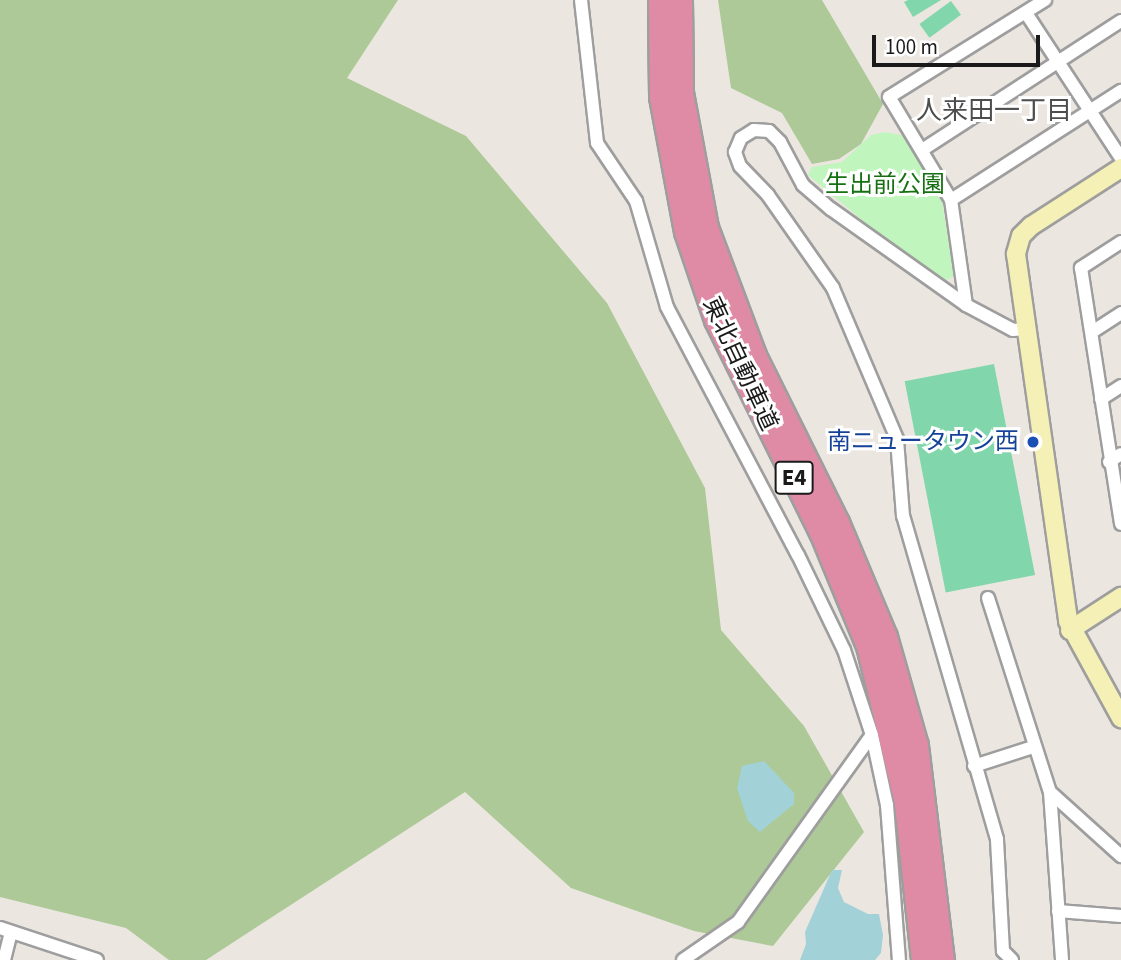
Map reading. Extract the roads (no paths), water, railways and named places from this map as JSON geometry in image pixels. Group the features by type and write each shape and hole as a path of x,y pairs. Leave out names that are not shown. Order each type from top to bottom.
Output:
{"highway":[{"name":"東北自動車道","path":"661,0 662,97 687,232 717,320 822,532 869,646 907,803 924,960"},
{"name":"東北自動車道","path":"680,0 681,93 706,228 754,356 837,523 885,637 918,760 942,960"}],"street":[{"path":"581,0 597,143 636,201 667,307 804,566 844,650 872,735 887,805 899,960"},
{"path":"966,304 951,200 889,97 1045,0"},
{"path":"1026,12 1121,158"},
{"path":"922,150 1121,21"},
{"path":"951,200 1121,91"},
{"path":"1012,960 1003,951 997,839 903,516 897,439 833,288 768,195 740,166 735,152 741,138 762,129 776,136 803,186 907,267 1013,330 1026,329"},
{"path":"1121,167 1021,236 1016,254 1070,630 1121,718"},
{"path":"1121,242 1081,268 1109,462 1121,524"},
{"path":"1092,332 1121,313"},
{"path":"1101,399 1121,386"},
{"path":"1109,462 1121,454"},
{"path":"1070,630 1121,597"},
{"path":"988,598 1050,792 1062,960"},
{"path":"682,960 738,922 872,735"},
{"path":"974,766 1034,747"},
{"path":"1050,792 1121,856"},
{"path":"1058,911 1121,916"},
{"path":"4,960 5,930 97,960"}],"water":[{"path":"764,761 794,793 794,804 760,832 748,821 737,788 742,766"},
{"path":"832,870 842,870 838,888 844,902 868,914 879,914 883,935 881,953 875,960 800,960 806,944 805,932"}],"place":[{"name":"南ニュータウン西","path":"1033,442"}],"district":[{"name":"人来田一丁目","path":"994,111"}],"park label":[{"name":"生出前公園","path":"885,185"}]}
